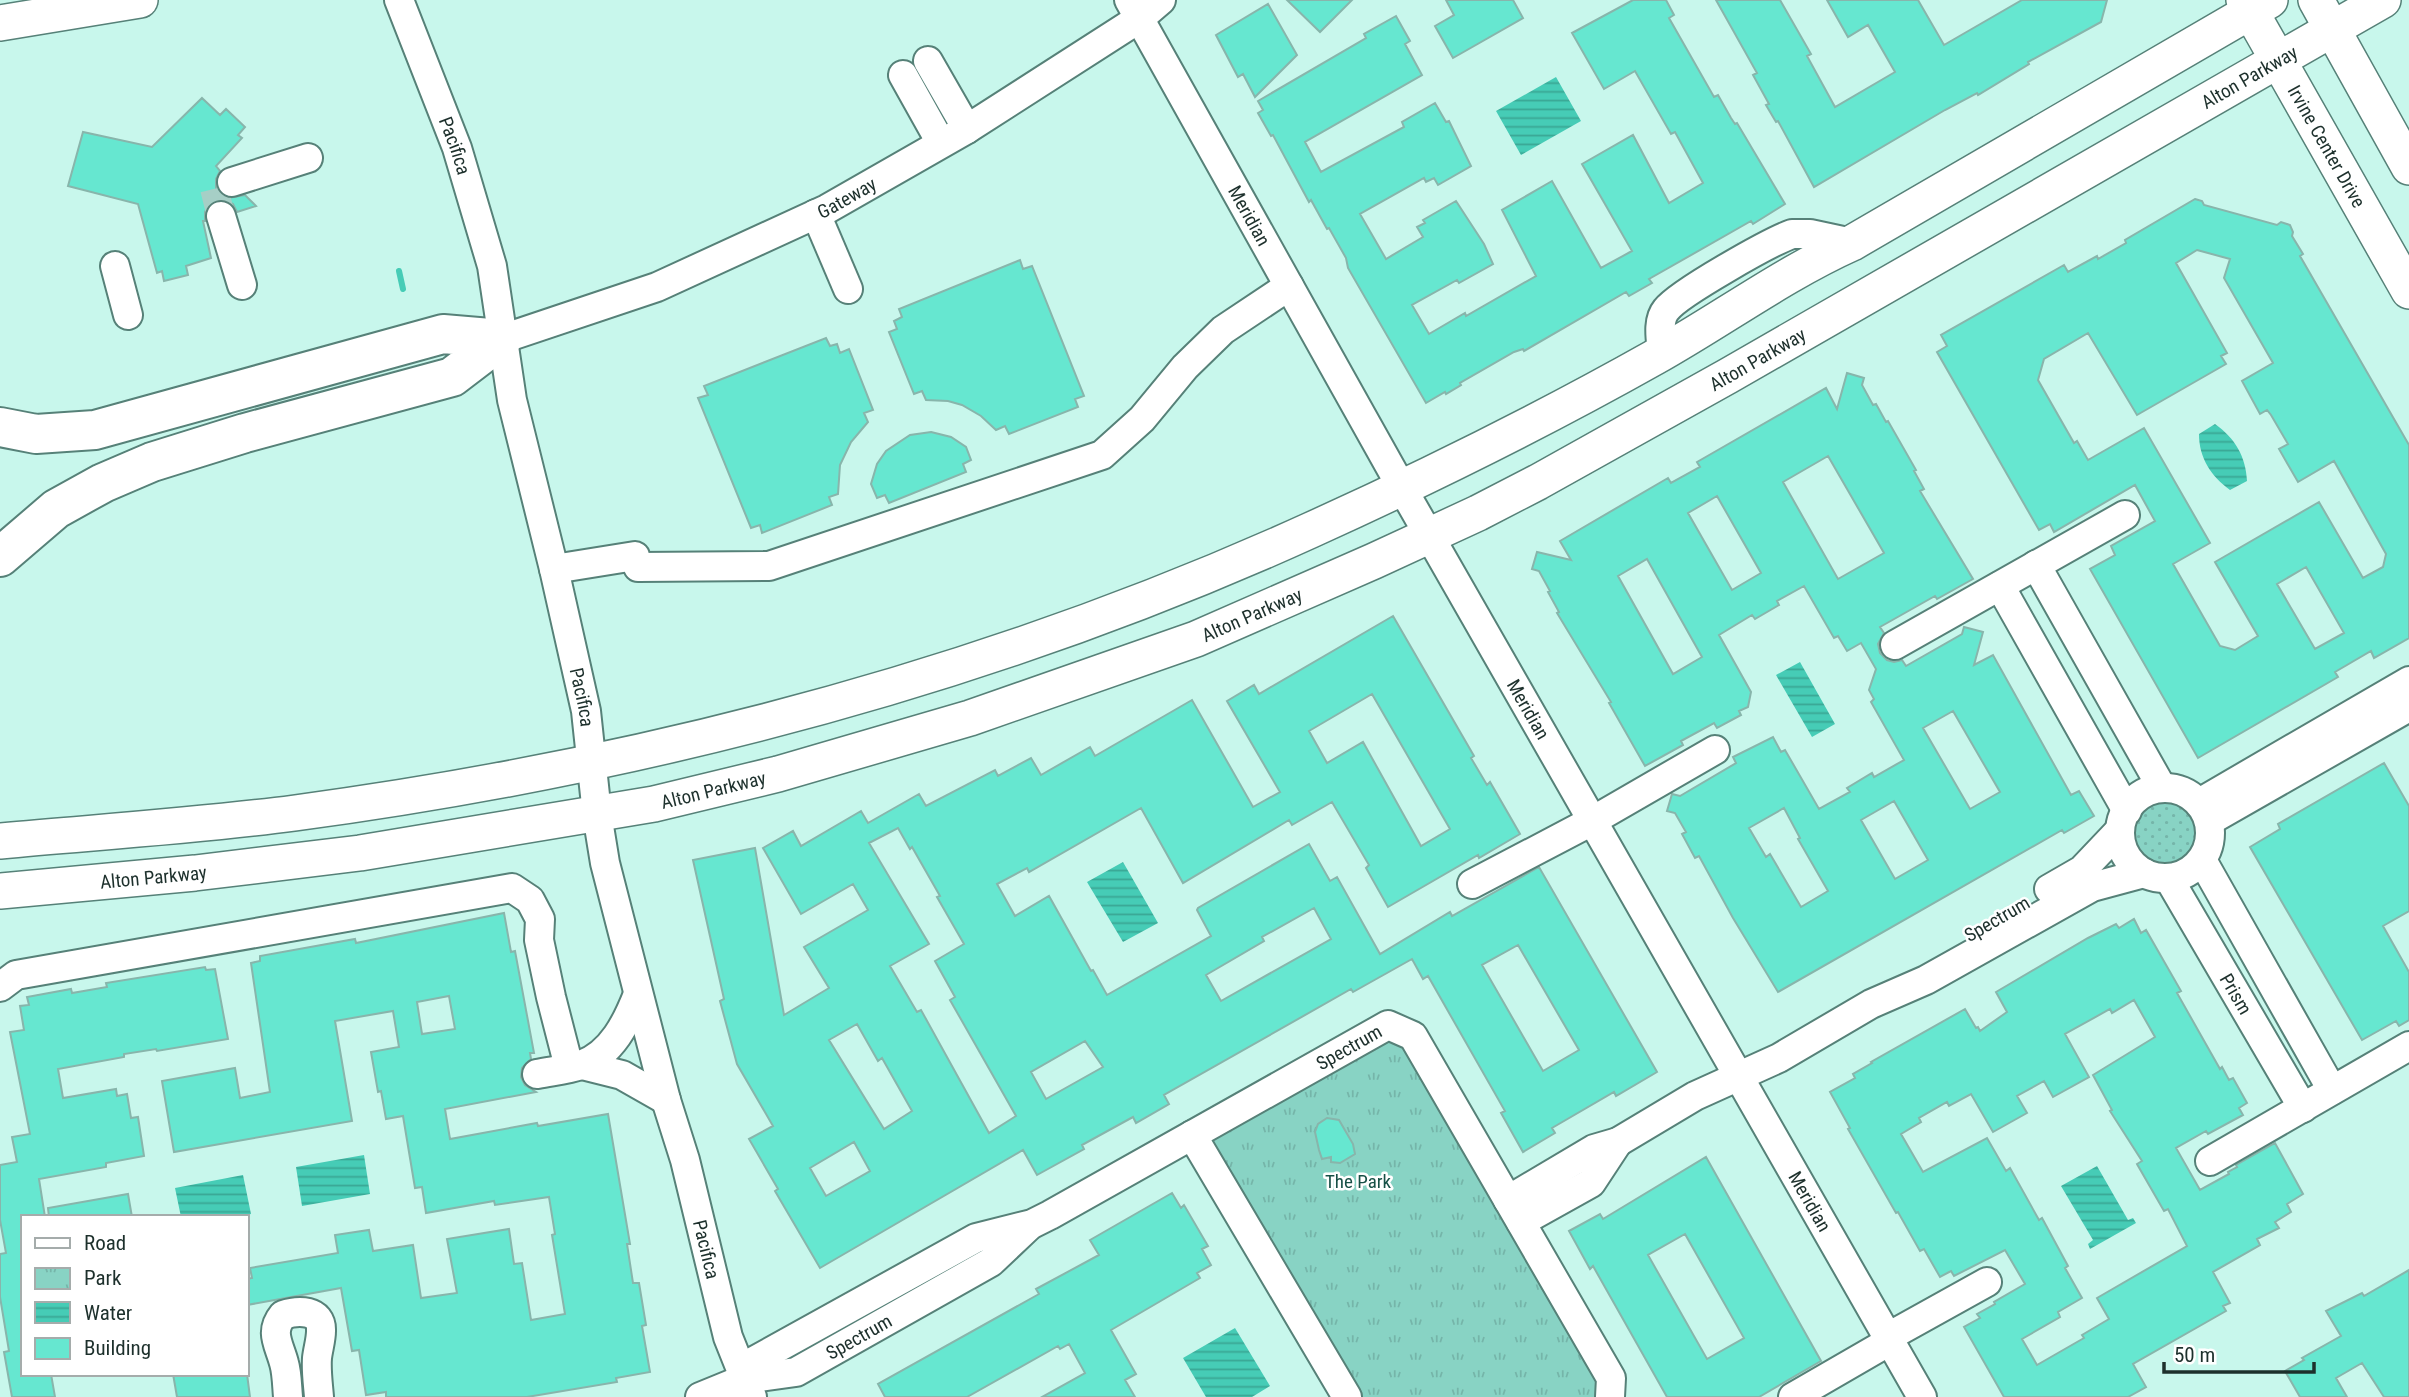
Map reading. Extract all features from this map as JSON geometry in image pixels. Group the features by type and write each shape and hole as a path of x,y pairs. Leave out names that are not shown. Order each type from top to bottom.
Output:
{"highway":[{"path":"0,427 36,434 94,430 443,334 502,339"},
{"path":"0,557 56,509 103,483 152,462 245,433 452,377 502,339"}],"main road":[{"path":"0,23 140,0"},
{"name":"Alton Parkway","path":"6,890 195,873 360,853 664,802 778,774 1020,702 1196,639 1430,536 1597,450 2278,60 2324,15 2383,0"},
{"path":"5,840 291,814 457,788 653,750 788,716 1030,641 1247,558 1402,488 1541,419 1662,353 1824,256 1852,243 2255,4"},
{"name":"Irvine Center Drive","path":"2255,4 2278,60 2409,292"},
{"path":"2324,15 2409,167"}],"street":[{"name":"Pacifica","path":"399,0 457,148 492,266 512,400 586,711 605,863 666,1100 685,1160 728,1337 748,1388"},
{"name":"Gateway","path":"502,339 657,287 816,214 967,129 1143,6"},
{"name":"Meridian","path":"1143,6 1289,286 1402,488 1922,1397"},
{"path":"928,61 967,129"},
{"path":"904,75 941,143"},
{"path":"232,182 308,158"},
{"path":"816,214 848,289"},
{"path":"221,216 242,285"},
{"path":"115,266 128,315"},
{"path":"554,569 636,562 769,566 1102,455 1142,419 1185,367 1223,330 1289,286"},
{"path":"1895,645 2126,515"},
{"path":"2036,565 2162,788"},
{"path":"2000,586 2123,821"},
{"path":"2204,812 2409,681"},
{"path":"2204,812 2409,706"},
{"path":"1472,884 1592,821 1715,750"},
{"path":"2162,788 2175,789 2187,793 2204,812 2211,836 2202,860 2181,876 2156,876 2133,866 2121,843 2123,821 2138,797 2162,788"},
{"name":"Spectrum","path":"1871,1004 1917,964 2082,870 2123,821"},
{"name":"Prism","path":"2202,860 2332,1090"},
{"name":"Spectrum","path":"1514,1211 1591,1183 1618,1142 1695,1096 1779,1058 1871,1004 1926,980 2092,887 2156,876"},
{"name":"Prism","path":"2156,876 2302,1108"},
{"path":"0,987 16,975 512,888 530,900 540,919 539,940 551,997 576,1066"},
{"path":"537,1074 576,1066 608,1048 629,1018 638,994"},
{"name":"Spectrum","path":"700,1397 748,1388 796,1372 991,1262 1032,1224 1388,1025 1413,1036 1611,1378 1610,1397"},
{"path":"2210,1161 2409,1046"},
{"path":"576,1066 622,1075 666,1100"},
{"path":"1192,1135 1347,1397"},
{"path":"1793,1397 1987,1282"},
{"path":"288,1397 285,1364 275,1341 275,1331 278,1321 284,1315 303,1311 313,1314 320,1322 317,1360 319,1397"}],"green space":[{"path":"2161,801 2173,801 2190,810 2197,821 2197,845 2190,856 2173,865 2161,865 2149,860 2140,851 2135,839 2135,827 2140,815 2149,806"},
{"name":"The Park","path":"1388,1025 1413,1036 1610,1397 1347,1397 1192,1135"}],"water":[{"path":"1556,77 1581,121 1521,155 1496,111"},
{"path":"2215,424 2234,442 2244,464 2247,481 2230,490 2217,479 2201,451 2199,434"},
{"path":"1800,662 1835,724 1812,737 1776,675"},
{"path":"1123,862 1158,923 1123,942 1087,882"},
{"path":"364,1155 370,1194 302,1206 296,1167"},
{"path":"2097,1166 2128,1220 2133,1218 2136,1223 2090,1249 2088,1244 2093,1240 2061,1186"},
{"path":"243,1175 251,1214 181,1215 175,1188"},
{"path":"1235,1328 1270,1386 1252,1397 1206,1397 1183,1358"}],"building":[{"path":"1287,0 1352,0 1320,32"},
{"path":"1446,0 1513,0 1523,18 1453,58 1435,26 1454,15"},
{"path":"1633,0 1666,0 1674,15 1669,18 1714,97 1718,95 1735,124 1737,123 1785,204 1649,279 1652,283 1629,296 1626,292 1426,403 1348,268 1346,258 1329,228 1327,229 1311,200 1309,202 1258,113 1263,110 1258,101 1366,38 1364,34 1396,16 1410,41 1405,44 1422,75 1305,142 1321,172 1404,127 1402,122 1435,103 1446,122 1449,121 1471,166 1438,185 1434,178 1426,182 1424,178 1360,214 1386,259 1423,237 1417,227 1425,223 1423,220 1456,201 1484,244 1493,264 1412,305 1429,334 1536,276 1502,210 1552,181 1601,268 1632,251 1582,164 1633,135 1669,203 1703,183 1675,132 1671,134 1635,71 1604,89 1572,33"},
{"path":"1716,0 1780,0 1811,54 1807,56 1835,107 1895,72 1868,25 1848,37 1827,0 1918,0 1944,45 2022,0 2107,0 2101,22 1814,187 1778,121 1776,122 1766,105 1769,104 1753,75 1757,73"},
{"path":"1268,4 1297,55 1255,97 1243,74 1238,77 1216,35"},
{"path":"202,98 220,115 226,109 245,127 238,135 242,138 216,166 220,171 216,188 228,198 245,195 256,206 237,212 233,204 225,200 209,204 203,221 211,258 186,266 188,275 164,281 162,271 157,273 138,204 68,186 83,132 152,147"},
{"path":"2195,199 2202,201 2204,205 2277,225 2281,222 2290,225 2292,236 2303,254 2300,256 2409,445 2409,638 2374,658 2371,651 2335,672 2338,677 2198,758 2090,569 2115,555 2111,546 2155,521 2135,485 2054,532 2050,524 2039,530 1937,352 1947,346 1941,335 2064,265 2068,272 2097,256 2098,259 2126,243 2125,240","holes":["2197,250 2230,259 2224,278 2273,363 2242,381 2260,414 2267,410 2288,444 2279,449 2298,482 2334,461 2386,554 2383,567 2363,578 2319,502 2215,562 2258,636 2235,650 2220,646 2173,564 2210,543 2144,428 2088,460 2077,441 2074,443 2038,380 2044,359 2088,333 2137,415 2226,364 2221,356 2227,353 2176,263","2306,567 2344,633 2315,649 2277,584"]},
{"path":"1020,260 1023,269 1032,266 1084,396 1075,399 1078,407 1009,434 1005,426 996,430 981,416 962,405 926,400 922,391 914,394 889,332 897,329 894,321 902,317 899,309"},
{"path":"826,338 830,346 837,344 840,353 849,349 873,410 864,413 868,422 851,442 840,465 838,494 829,497 832,505 762,533 760,525 751,528 698,398 708,395 704,386"},
{"path":"1847,373 1864,378 1862,385 1873,405 1876,404 1886,422 1888,421 1916,470 1914,471 1924,489 1920,491 1973,579 1937,599 1935,596 1880,627 1884,633 1878,644 1880,653 1887,660 1902,660 1906,666 1962,634 1964,627 1983,632 1974,665 1993,655 2071,795 2079,791 2094,816 2064,833 2062,830 1778,992 1699,856 1695,858 1682,834 1686,832 1675,813 1667,811 1672,794 1680,796 1736,763 1733,757 1773,737 1781,752 1785,750 1819,809 1850,792 1847,788 1872,773 1874,777 1904,760 1871,702 1874,699 1869,690 1876,669 1861,643 1847,651 1838,636 1834,638 1804,586 1777,601 1779,605 1755,619 1752,615 1719,635 1751,692 1748,707 1739,711 1741,715 1717,728 1714,723 1681,741 1683,745 1645,766 1609,703 1611,702 1557,613 1559,612 1548,592 1550,591 1539,571 1532,569 1537,552 1571,560 1560,541 1668,478 1671,483 1700,467 1697,462 1826,388 1837,409","holes":["1828,456 1884,553 1838,579 1783,482","1717,496 1761,573 1732,590 1688,513","1647,559 1702,657 1673,674 1618,576","1953,711 2000,792 1970,809 1923,728","1894,801 1928,860 1895,879 1861,820","1784,808 1800,838 1798,839 1828,891 1801,907 1770,854 1766,857 1749,828"]},
{"path":"931,432 951,437 966,447 971,460 963,464 966,472 889,503 885,495 877,498 871,484 877,464 886,451 910,435"},
{"path":"1393,616 1474,756 1471,758 1487,785 1490,782 1520,834 1388,907 1366,868 1369,865 1332,802 1292,825 1289,820 1183,883 1141,808 1029,872 1027,868 997,884 1015,916 1049,896 1107,995 1211,936 1198,908 1309,844 1330,881 1337,877 1380,954 1450,912 1452,916 1539,867 1657,1072 1616,1096 1614,1092 1552,1128 1555,1133 1523,1152 1501,1113 1505,1111 1428,976 1423,979 1412,959 1353,992 1351,989 1164,1095 1169,1104 1136,1123 1133,1117 1082,1145 1084,1149 1037,1175 1023,1150 820,1268 775,1191 778,1189 749,1139 773,1126 737,1064 720,1001 724,999 693,860 755,848 784,1015 829,988 804,947 868,910 853,884 801,914 763,848 793,831 801,846 861,811 868,823 919,794 926,806 995,770 998,776 1031,758 1041,775 1090,747 1095,756 1192,700 1253,807 1280,792 1227,701 1254,685 1259,694","holes":["1372,694 1450,829 1421,846 1363,742 1327,763 1309,731","898,828 940,896 937,897 964,944 935,961 955,997 950,1000 1016,1116 989,1133 921,1010 917,1012 890,966 929,944 869,843","1314,908 1331,939 1221,1001 1206,975 1264,941 1262,937","1518,945 1579,1050 1543,1071 1482,965","857,1024 878,1061 882,1058 912,1111 884,1129 829,1040","1085,1041 1103,1067 1046,1099 1031,1072","854,1142 870,1171 826,1196 810,1168"]},
{"path":"2384,763 2409,806 2409,911 2383,926 2409,972 2409,1020 2399,1026 2396,1021 2362,1040 2250,847 2280,829 2278,824"},
{"path":"504,913 511,952 515,951 534,1053 530,1053 531,1059 522,1068 521,1077 525,1085 536,1092 445,1109 450,1139 537,1123 538,1126 608,1114 630,1244 627,1244 633,1283 639,1283 646,1325 642,1326 650,1372 616,1378 617,1382 527,1397 386,1397 386,1392 366,1395 359,1350 352,1351 341,1288 248,1305 248,1279 252,1278 250,1268 338,1253 335,1235 369,1230 373,1251 413,1245 421,1298 457,1293 447,1239 509,1229 514,1264 522,1263 531,1320 565,1314 552,1235 555,1234 549,1197 495,1205 494,1201 426,1213 422,1187 415,1188 403,1116 386,1119 371,1052 399,1047 393,1011 335,1021 352,1121 174,1152 162,1081 235,1068 240,1098 270,1092 251,963 260,961 260,956 355,939 356,943","holes":["449,996 455,1029 422,1034 417,1002"]},
{"path":"2134,919 2141,933 2146,930 2181,991 2177,993 2220,1069 2222,1067 2229,1080 2233,1078 2247,1103 2239,1108 2243,1115 2176,1148 2200,1190 2275,1143 2303,1194 2287,1204 2291,1212 2275,1222 2279,1228 2257,1239 2260,1245 2213,1272 2230,1303 2223,1306 2226,1311 2133,1364 2146,1387 2128,1397 2004,1397 1964,1327 1980,1318 1977,1314 1995,1304 1994,1302 2025,1284 2005,1250 1954,1276 1951,1271 1940,1277 1924,1249 1920,1251 1898,1212 1896,1213 1830,1092 1855,1078 1853,1074 1871,1062 1965,1009 1980,1031 2007,1012 1996,992 2088,938 2116,924 2119,928","holes":["2134,1000 2155,1037 2093,1075 2112,1110 2110,1111 2142,1161 2137,1164 2164,1211 2168,1209 2187,1246 2097,1298 2109,1319 2082,1335 2084,1338 2037,1365 2022,1339 2060,1317 2058,1312 2082,1298 2042,1218 2039,1220 2010,1168 2006,1171 1987,1138 1923,1172 1901,1134 1921,1122 1919,1118 1947,1102 1949,1106 1971,1094 1993,1132 2027,1113 2017,1096 2044,1081 2053,1097 2089,1077 2065,1034 2110,1009 2112,1013"]},
{"path":"205,967 206,970 215,969 228,1039 124,1054 124,1057 58,1069 63,1098 116,1089 117,1096 127,1094 131,1118 138,1117 144,1156 106,1163 106,1167 39,1179 45,1215 21,1215 21,1376 51,1376 55,1397 12,1397 4,1352 9,1351 0,1297 0,1254 6,1253 0,1220 0,1165 17,1162 12,1137 30,1134 10,1032 24,1030 20,1006 29,1005 27,997 71,989 72,993 107,987 106,983"},
{"path":"1327,1118 1339,1120 1353,1144 1355,1154 1340,1163 1331,1162 1331,1157 1322,1159 1319,1150 1315,1132 1318,1124"},
{"path":"1706,1157 1821,1361 1759,1397 1667,1397 1593,1266 1590,1269 1569,1231 1600,1214 1603,1219","holes":["1685,1234 1744,1338 1707,1359 1648,1255"]},
{"path":"1172,1193 1181,1208 1184,1205 1208,1246 1202,1249 1211,1265 1197,1273 1200,1278 1111,1330 1136,1374 1125,1380 1135,1397 1042,1397 1085,1373 1069,1344 1060,1349 1058,1346 967,1397 885,1397 878,1384 1039,1294 1036,1289 1099,1255 1090,1240"},
{"path":"128,1194 132,1215 49,1215 48,1208"},
{"path":"2409,1270 2409,1397 2384,1397 2362,1363 2336,1378 2347,1397 2300,1397 2285,1371 2341,1336 2326,1311 2362,1293 2364,1296"},
{"path":"173,1376 247,1376 250,1397 177,1397"}],"waterway":[{"path":"399,271 403,289"}],"tunnel":[{"path":"221,216 214,188 232,182"}]}
